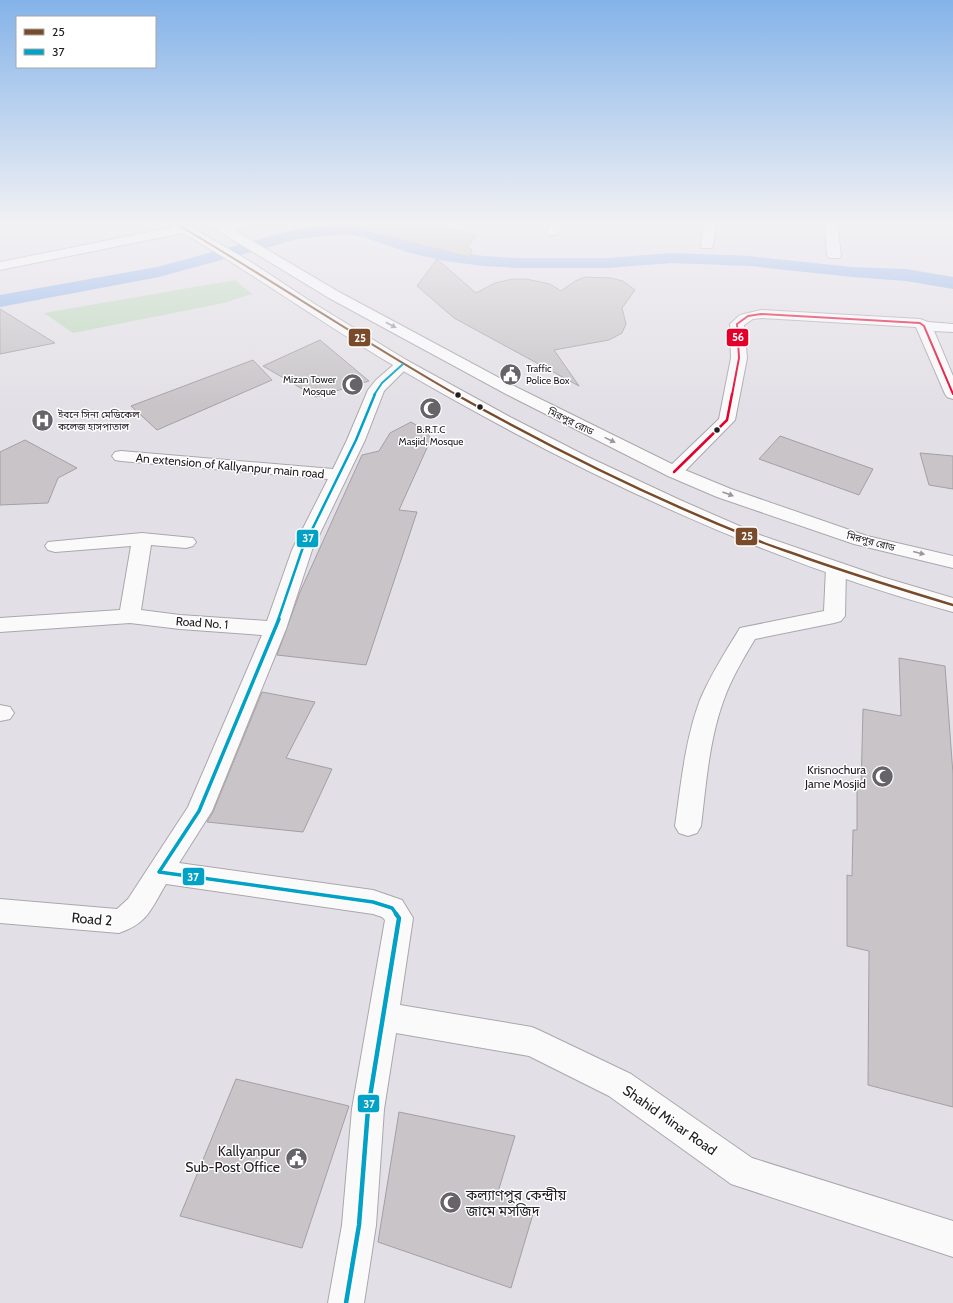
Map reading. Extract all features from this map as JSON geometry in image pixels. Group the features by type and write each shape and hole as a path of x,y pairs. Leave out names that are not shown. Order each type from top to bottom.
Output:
{"main road":[{"path":"274,284 403,364 504,421 659,498 753,539 836,568 953,605"},
{"name":"মিরপুর রোড","path":"315,284 512,391 674,472 738,498 861,540 953,562"},
{"path":"674,472 727,420 739,358 737,324 742,318 749,315 761,314 914,321 924,326 953,328"},
{"path":"924,326 951,387"},
{"name":"Road 2","path":"0,911 119,921 126,919 133,913 200,811 274,628 302,550 356,440 376,390 403,364"},
{"name":"An extension of Kallyanpur main road","path":"121,456 338,475"},
{"path":"55,546 142,539 186,542"},
{"path":"130,616 142,539"},
{"path":"688,826 695,769 708,712 723,675 748,633 834,616 836,568"},
{"name":"Road No. 1","path":"0,625 130,616 180,622 274,628"},
{"path":"159,872 373,902 392,908 399,918 384,1018 368,1109 359,1225 346,1303"},
{"name":"Shahid Minar Road","path":"384,1018 532,1042 620,1085 743,1172 953,1239"}],"green space":[{"path":"213,284 240,284 252,294 224,303 73,333 44,313"}],"building":[{"path":"419,284 465,284 476,293 493,284 549,284 561,291 571,284 627,284 635,290 622,308 626,324 622,333 609,340 554,350 579,386 454,318 417,286"},
{"path":"0,309 55,343 0,354"},
{"path":"320,340 369,381 316,397 263,366"},
{"path":"253,360 272,380 157,430 131,406"},
{"path":"411,422 426,431 431,439 399,510 417,512 366,665 277,655 300,592 362,455 379,451 390,433"},
{"path":"780,436 873,469 859,495 759,459"},
{"path":"25,440 77,468 58,478 48,503 0,505 0,452"},
{"path":"920,453 953,456 953,489 929,485"},
{"path":"899,658 945,666 953,774 953,1107 868,1085 869,951 847,946 847,875 852,876 853,830 857,830 857,787 861,788 863,709 901,716"},
{"path":"262,692 315,702 286,758 332,769 303,832 207,822 213,812"},
{"path":"236,1079 349,1106 302,1248 180,1216"},
{"name":"কল্যাণপুর কেন্দ্রীয় জামে মসজিদ","path":"399,1112 515,1136 498,1192 533,1214 511,1288 378,1242"}],"waterway":[{"path":"0,301 94,284"}],"transit line":[{"name":"25","path":"274,284 403,364 504,421 582,461 673,504 753,539 875,582 953,605"},
{"name":"56","path":"674,472 727,420 739,358 737,324 742,319 751,315 761,314 920,323 924,326 953,394"},
{"name":"37","path":"346,1303 359,1225 368,1109 399,918 392,908 373,902 159,872 199,811 275,629 302,550 356,440 376,390 403,364"}],"place":[{"name":"Traffic Police Box","path":"511,374"},
{"name":"Mizan Tower Mosque","path":"352,385"},
{"name":"B.R.T.C Masjid, Mosque","path":"431,409"},
{"name":"ইবনে সিনা মেডিকেল কলেজ হাসপাতাল","path":"42,420"},
{"name":"Krisnochura Jame Mosjid","path":"882,777"},
{"name":"Kallyanpur Sub-Post Office","path":"296,1159"},
{"name":"কল্যাণপুর কেন্দ্রীয় জামে মসজিদ","path":"450,1203"}]}
